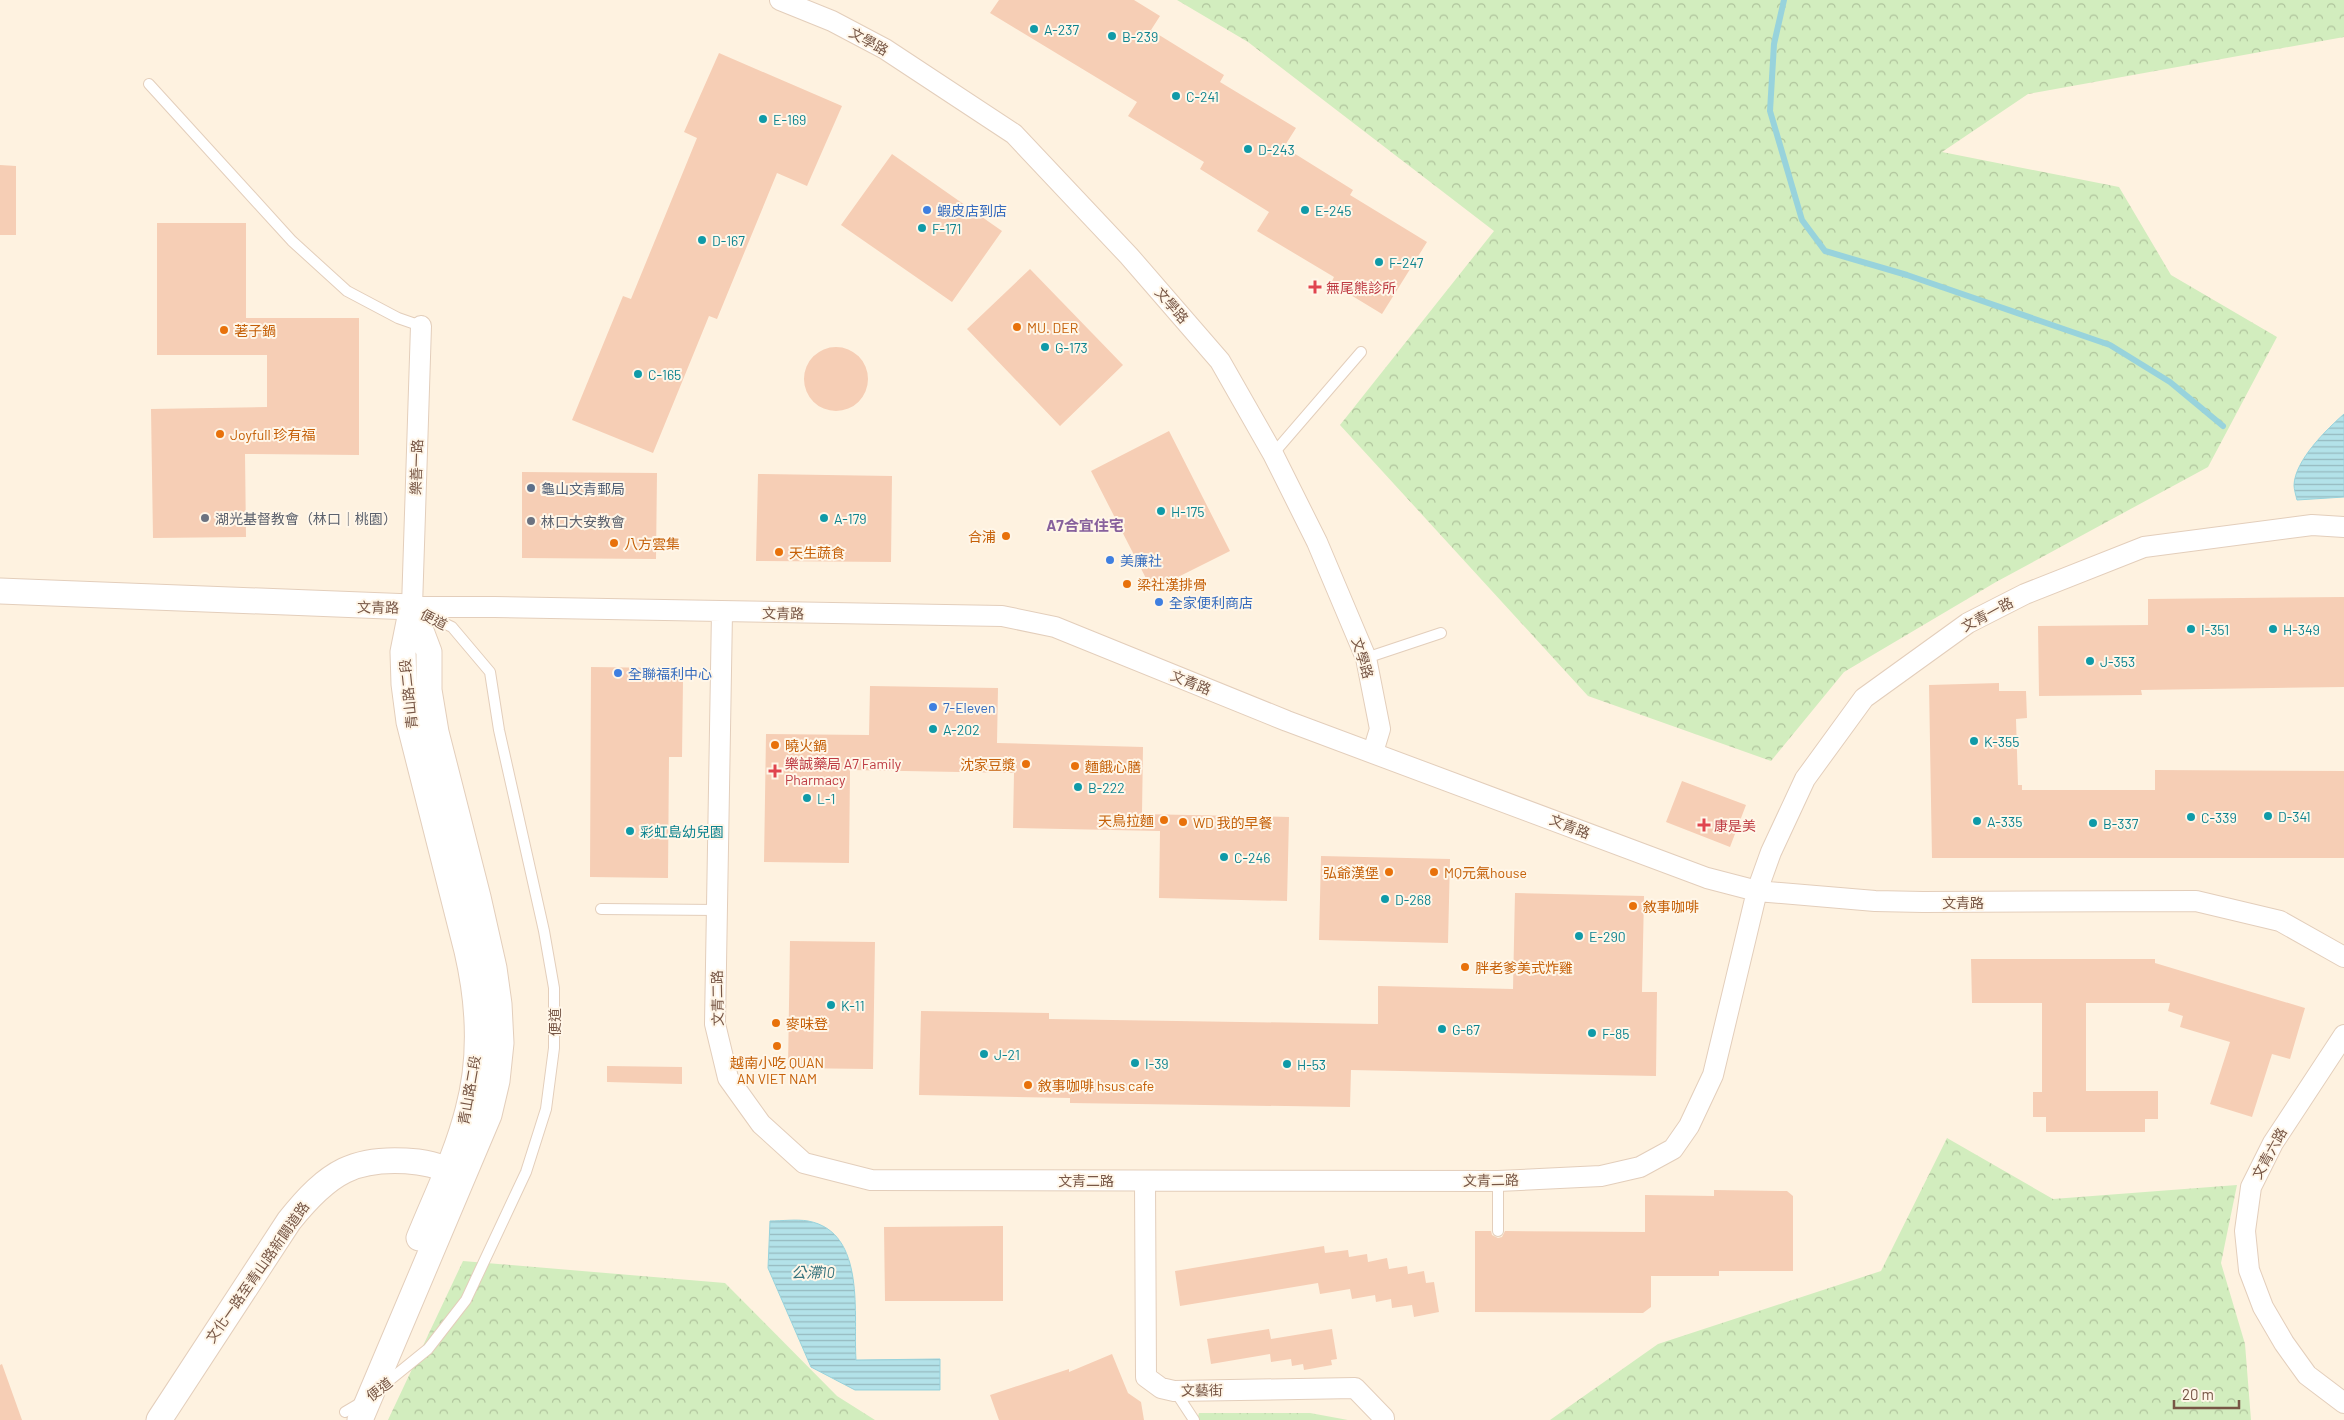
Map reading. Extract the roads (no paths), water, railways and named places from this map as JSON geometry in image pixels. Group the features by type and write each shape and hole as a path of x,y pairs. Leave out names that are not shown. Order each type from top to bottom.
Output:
{"street":[{"name":"文學路","path":"780,0 832,21 885,49 1014,134 1129,256 1220,361 1273,454 1317,542 1366,658 1380,729 1373,752"},
{"name":"樂善一路","path":"412,607 422,326"},
{"name":"文青一路","path":"1757,891 1771,852 1805,779 1864,698 1968,623 2025,594 2144,547 2312,524 2344,527"},
{"name":"文青路","path":"0,591 412,607 1002,616 1055,627 1286,721 1707,878 1757,891 1807,897 1923,902 2196,901 2280,921 2344,957"},
{"name":"青山路二段","path":"349,1417 449,1182 490,1115 497,1080 500,1043 499,1004 494,968 436,732 429,690 429,652 412,607"},
{"name":"文青二路","path":"722,612 715,1024 728,1078 762,1124 804,1163 871,1180 1498,1181 1602,1176 1640,1167 1673,1149 1689,1126 1713,1075 1757,891"},
{"name":"文青六路","path":"2344,1035 2273,1143 2250,1187 2245,1230 2249,1270 2262,1307 2284,1343 2307,1375 2344,1403"},
{"name":"文化一路至青山路新闢道路","path":"159,1420 289,1221 305,1201 328,1181 355,1164 392,1159 426,1163 449,1182"},
{"name":"文化一路至青山路新闢道路","path":"175,1420 309,1216 333,1193 359,1177 391,1172 427,1176 449,1182"},
{"name":"文藝街","path":"1145,1180 1146,1377 1161,1388 1174,1390 1354,1388 1384,1418"},
{"name":"青山路二段","path":"349,1417 370,1397 449,1182"}],"lane":[{"path":"148,84 292,241 347,291 398,318 422,326"},
{"path":"1273,454 1361,352"},
{"name":"便道","path":"370,1397 428,1349 466,1300 526,1172 546,1110 554,1048 554,988 544,931 499,730 490,672 452,627 412,607"},
{"path":"1366,658 1441,633"},
{"path":"601,909 717,910"},
{"path":"1498,1181 1498,1231"},
{"path":"1174,1390 1194,1420"}],"water":[{"path":"2344,414 2344,497 2297,500 2294,485 2300,465 2313,446"},
{"name":"公滯10","path":"770,1221 808,1221 827,1228 840,1241 848,1258 853,1278 856,1360 940,1359 940,1390 855,1390 811,1367 768,1268"}],"waterway":[{"path":"1784,0 1774,44 1770,111 1802,220 1825,251 1907,275 2110,345 2170,382 2223,426"}],"place":[{"name":"A-237","path":"1034,29"},
{"name":"B-239","path":"1112,36"},
{"name":"C-241","path":"1176,96"},
{"name":"E-169","path":"763,119"},
{"name":"D-243","path":"1248,149"},
{"name":"蝦皮店到店","path":"927,210"},
{"name":"E-245","path":"1305,210"},
{"name":"F-171","path":"922,228"},
{"name":"D-167","path":"702,240"},
{"name":"F-247","path":"1379,262"},
{"name":"無尾熊診所","path":"1315,287"},
{"name":"MU. DER","path":"1017,327"},
{"name":"荖子鍋","path":"224,330"},
{"name":"G-173","path":"1045,347"},
{"name":"C-165","path":"638,374"},
{"name":"Joyfull 珍有福","path":"220,434"},
{"name":"龜山文青郵局","path":"531,488"},
{"name":"H-175","path":"1161,511"},
{"name":"湖光基督教會（林口｜桃園）","path":"205,518"},
{"name":"A-179","path":"824,518"},
{"name":"林口大安教會","path":"531,521"},
{"name":"合浦","path":"1006,536"},
{"name":"八方雲集","path":"614,543"},
{"name":"天生蔬食","path":"779,552"},
{"name":"美廉社","path":"1110,560"},
{"name":"梁社漢排骨","path":"1127,584"},
{"name":"全家便利商店","path":"1159,602"},
{"name":"I-351","path":"2191,629"},
{"name":"H-349","path":"2273,629"},
{"name":"J-353","path":"2090,661"},
{"name":"全聯福利中心","path":"618,673"},
{"name":"7-Eleven","path":"933,707"},
{"name":"A-202","path":"933,729"},
{"name":"K-355","path":"1974,741"},
{"name":"曉火鍋","path":"775,745"},
{"name":"沈家豆漿","path":"1026,764"},
{"name":"麵餓心膳","path":"1075,766"},
{"name":"樂誠藥局 A7 Family Pharmacy","path":"775,771"},
{"name":"B-222","path":"1078,787"},
{"name":"L-1","path":"807,798"},
{"name":"D-341","path":"2268,816"},
{"name":"C-339","path":"2191,817"},
{"name":"天鳥拉麵","path":"1164,820"},
{"name":"A-335","path":"1977,821"},
{"name":"WD 我的早餐","path":"1183,822"},
{"name":"B-337","path":"2093,823"},
{"name":"康是美","path":"1704,825"},
{"name":"彩虹島幼兒園","path":"630,831"},
{"name":"C-246","path":"1224,857"},
{"name":"弘爺漢堡","path":"1389,872"},
{"name":"MQ元氣house","path":"1434,872"},
{"name":"D-268","path":"1385,899"},
{"name":"敘事咖啡","path":"1633,906"},
{"name":"E-290","path":"1579,936"},
{"name":"胖老爹美式炸雞","path":"1465,967"},
{"name":"K-11","path":"831,1005"},
{"name":"麥味登","path":"776,1023"},
{"name":"G-67","path":"1442,1029"},
{"name":"F-85","path":"1592,1033"},
{"name":"越南小吃 QUAN AN VIET NAM","path":"777,1046"},
{"name":"J-21","path":"984,1054"},
{"name":"I-39","path":"1135,1063"},
{"name":"H-53","path":"1287,1064"},
{"name":"敘事咖啡 hsus cafe","path":"1028,1085"}],"district":[{"name":"A7合宜住宅","path":"1085,525"}]}
